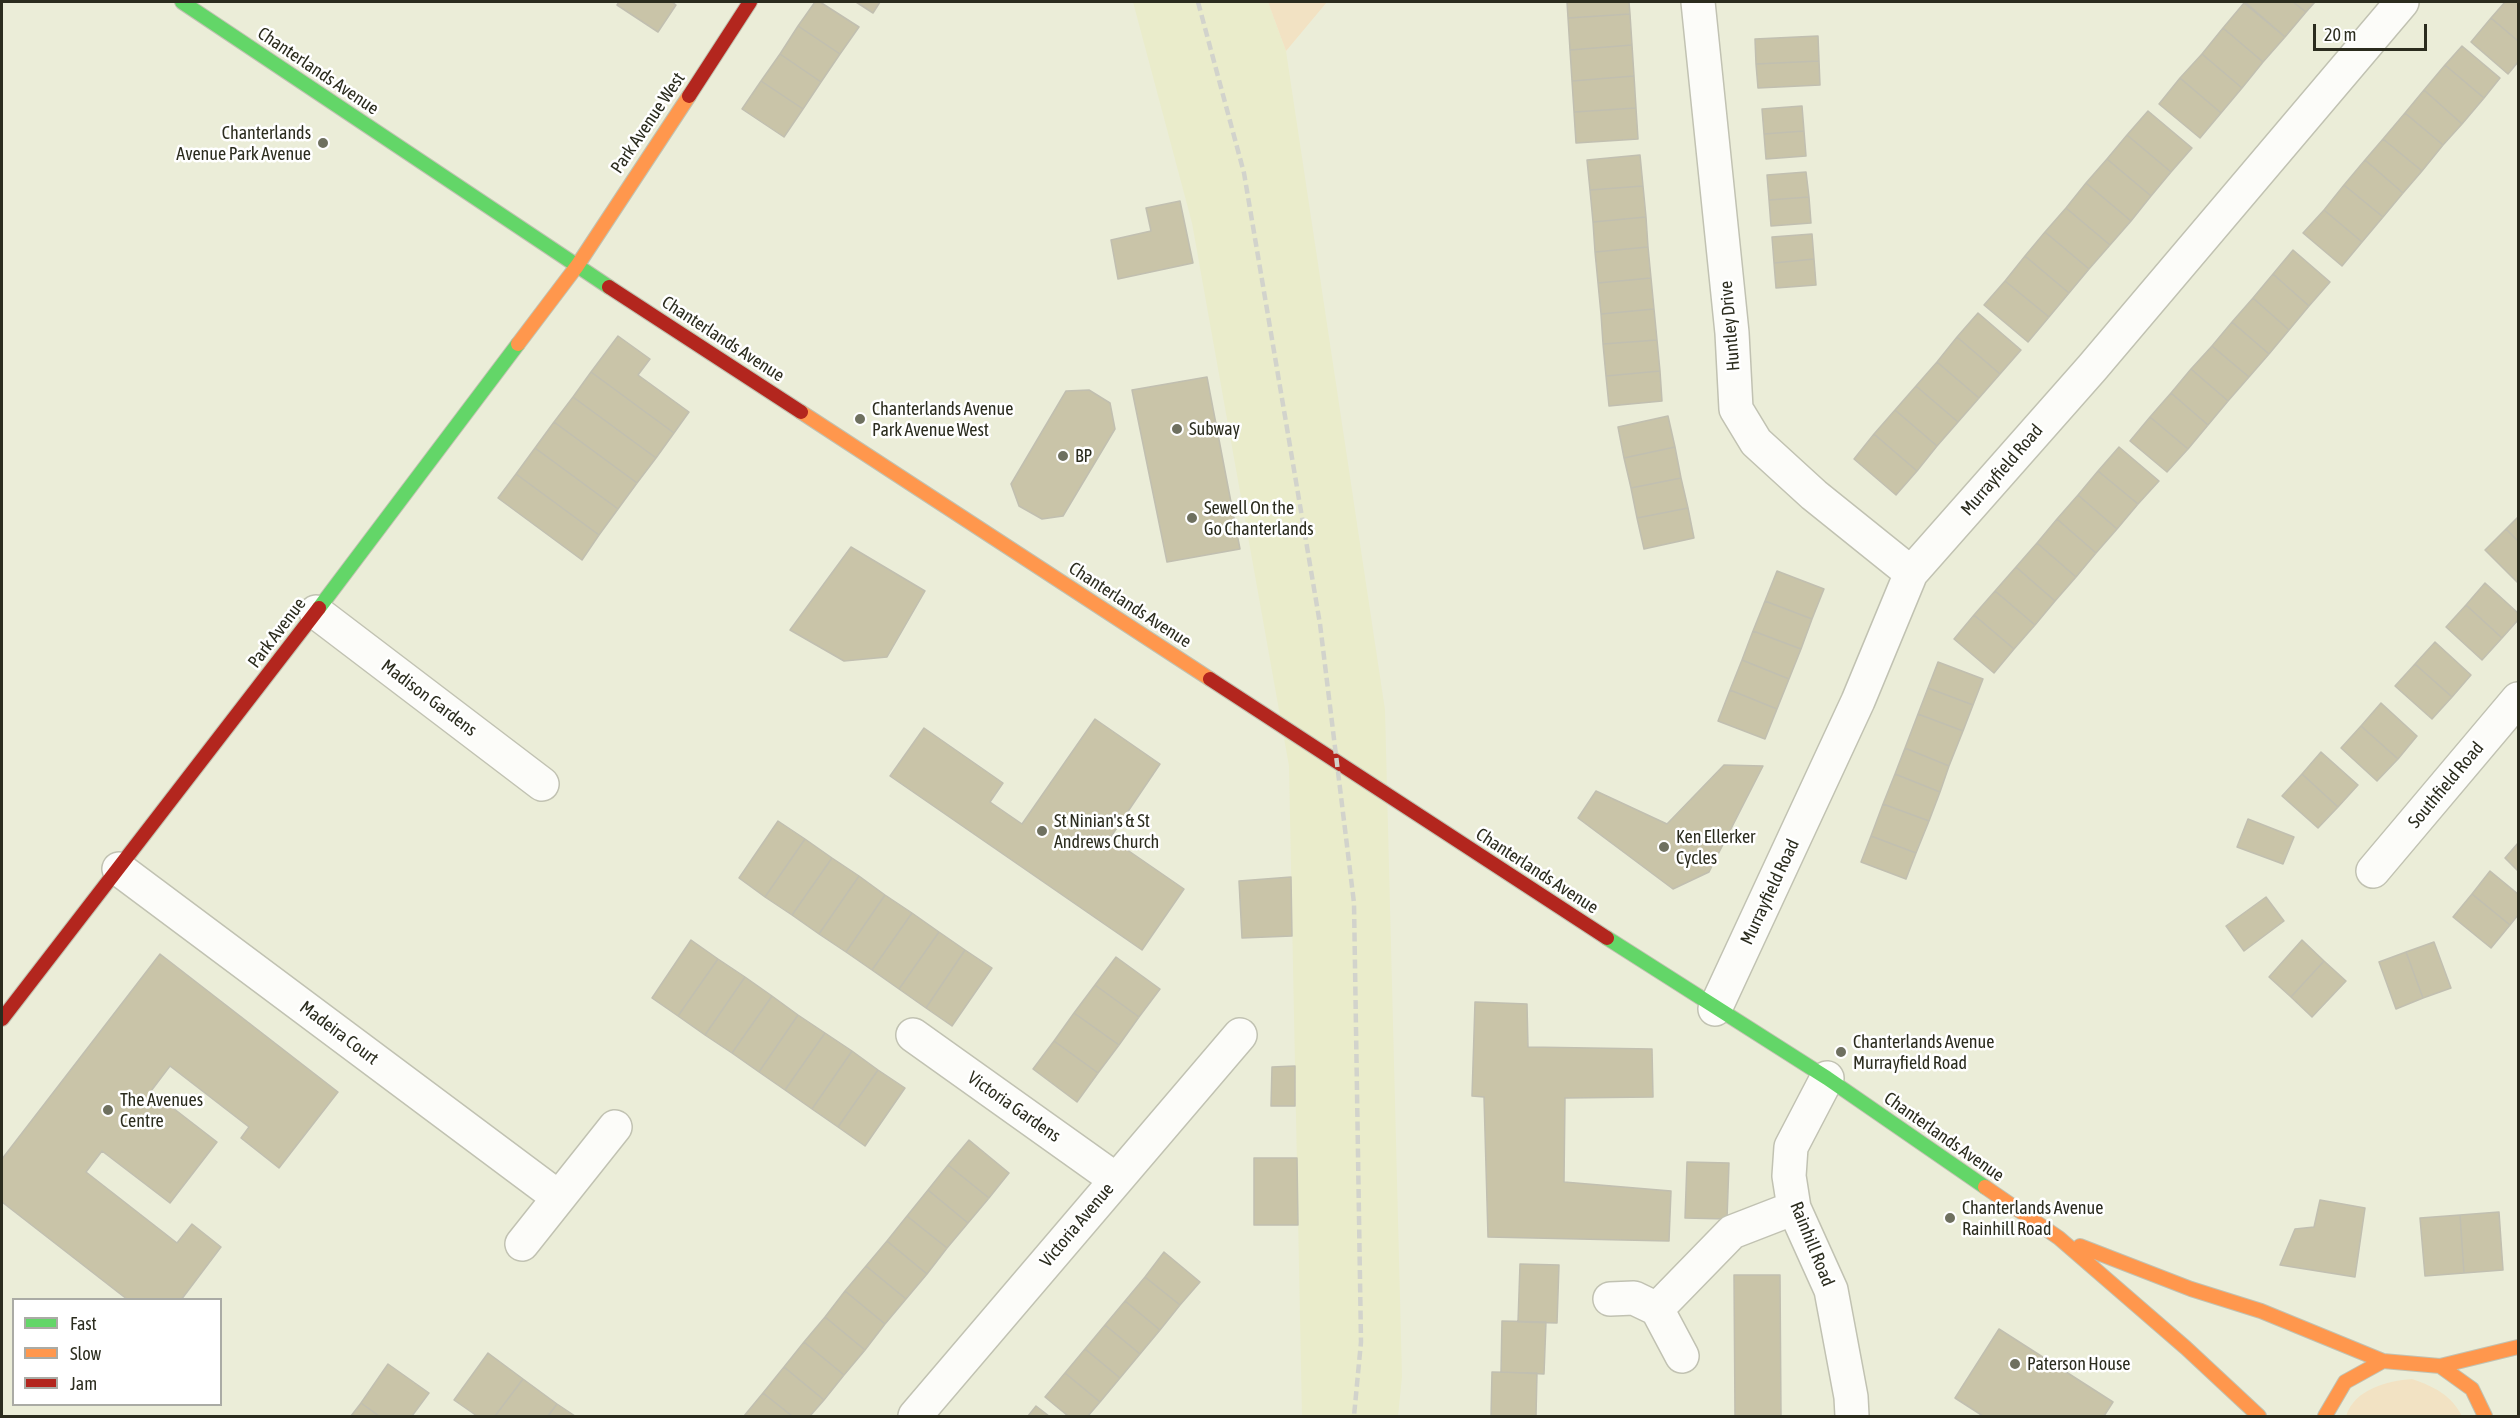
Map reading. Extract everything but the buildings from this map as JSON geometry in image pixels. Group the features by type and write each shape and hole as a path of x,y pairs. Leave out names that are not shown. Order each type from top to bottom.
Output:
{"street":[{"name":"Chanterlands Avenue","path":"182,2 577,266 1715,1010 1827,1078 2059,1238 2186,1348 2259,1416"},
{"name":"Park Avenue West","path":"577,266 750,2"},
{"name":"Huntley Drive","path":"1698,2 1732,333 1736,409 1756,442 1814,495 1911,573"},
{"name":"Murrayfield Road","path":"1715,1010 1858,701 1911,573 2092,368 2402,2"},
{"name":"Park Avenue","path":"2,1019 316,612 577,266"},
{"name":"Madison Gardens","path":"316,612 542,784"},
{"name":"Southfield Road","path":"2373,871 2518,699"},
{"name":"Madeira Court","path":"119,869 558,1197"},
{"name":"Victoria Gardens","path":"913,1035 1115,1179"},
{"name":"Victoria Avenue","path":"915,1416 1240,1035"},
{"name":"Rainhill Road","path":"1827,1078 1791,1147 1789,1176 1794,1208 1832,1290 1851,1396 1852,1416"},
{"path":"522,1244 615,1127"},
{"path":"1658,1309 1731,1232 1794,1208"},
{"name":"Chanterlands Avenue","path":"2059,1238 2191,1289 2261,1311 2383,1361 2440,1366"},
{"path":"1610,1299 1634,1298 1658,1309 1682,1356"},
{"path":"2440,1366 2518,1347"},
{"path":"2325,1416 2344,1382 2383,1361"},
{"path":"2440,1366 2472,1389 2485,1416"}],"shaded area":[{"path":"1133,2 1268,2 1286,51 1385,710 1402,1377 1398,1416 1302,1416 1289,766 1192,223"},
{"path":"1268,2 1327,2 1286,51"},
{"path":"2412,1379 2442,1393 2453,1402 2462,1416 2346,1416 2350,1407 2364,1393 2383,1384"}],"railway":[{"path":"1198,2 1244,173 1320,624 1354,903 1361,1342 1354,1416"}],"traffic: fast":[{"path":"182,2 609,287"},
{"path":"319,608 518,344"},
{"path":"1607,938 1827,1078 1985,1187"}],"traffic: slow":[{"path":"518,344 577,266 689,96"},
{"path":"801,412 1210,679"},
{"path":"1985,1187 2059,1238 2186,1348 2259,1416"},
{"path":"2080,1246 2191,1289 2261,1311 2383,1361"},
{"path":"2440,1366 2518,1347"},
{"path":"2325,1416 2345,1382 2383,1361 2440,1366 2472,1389 2485,1416"}],"traffic: jam":[{"path":"689,96 750,2"},
{"path":"609,287 801,412"},
{"path":"2,1019 319,608"},
{"path":"1210,679 1607,938"}],"place":[{"name":"Chanterlands Avenue Park Avenue","path":"323,143"},
{"name":"Chanterlands Avenue Park Avenue West","path":"860,419"},
{"name":"Subway","path":"1177,429"},
{"name":"BP","path":"1063,456"},
{"name":"Sewell On the Go Chanterlands","path":"1192,518"},
{"name":"St Ninian's & St Andrews Church","path":"1042,831"},
{"name":"Ken Ellerker Cycles","path":"1664,847"},
{"name":"Chanterlands Avenue Murrayfield Road","path":"1841,1052"},
{"name":"The Avenues Centre","path":"108,1110"},
{"name":"Chanterlands Avenue Rainhill Road","path":"1950,1218"},
{"name":"Paterson House","path":"2015,1364"}]}
